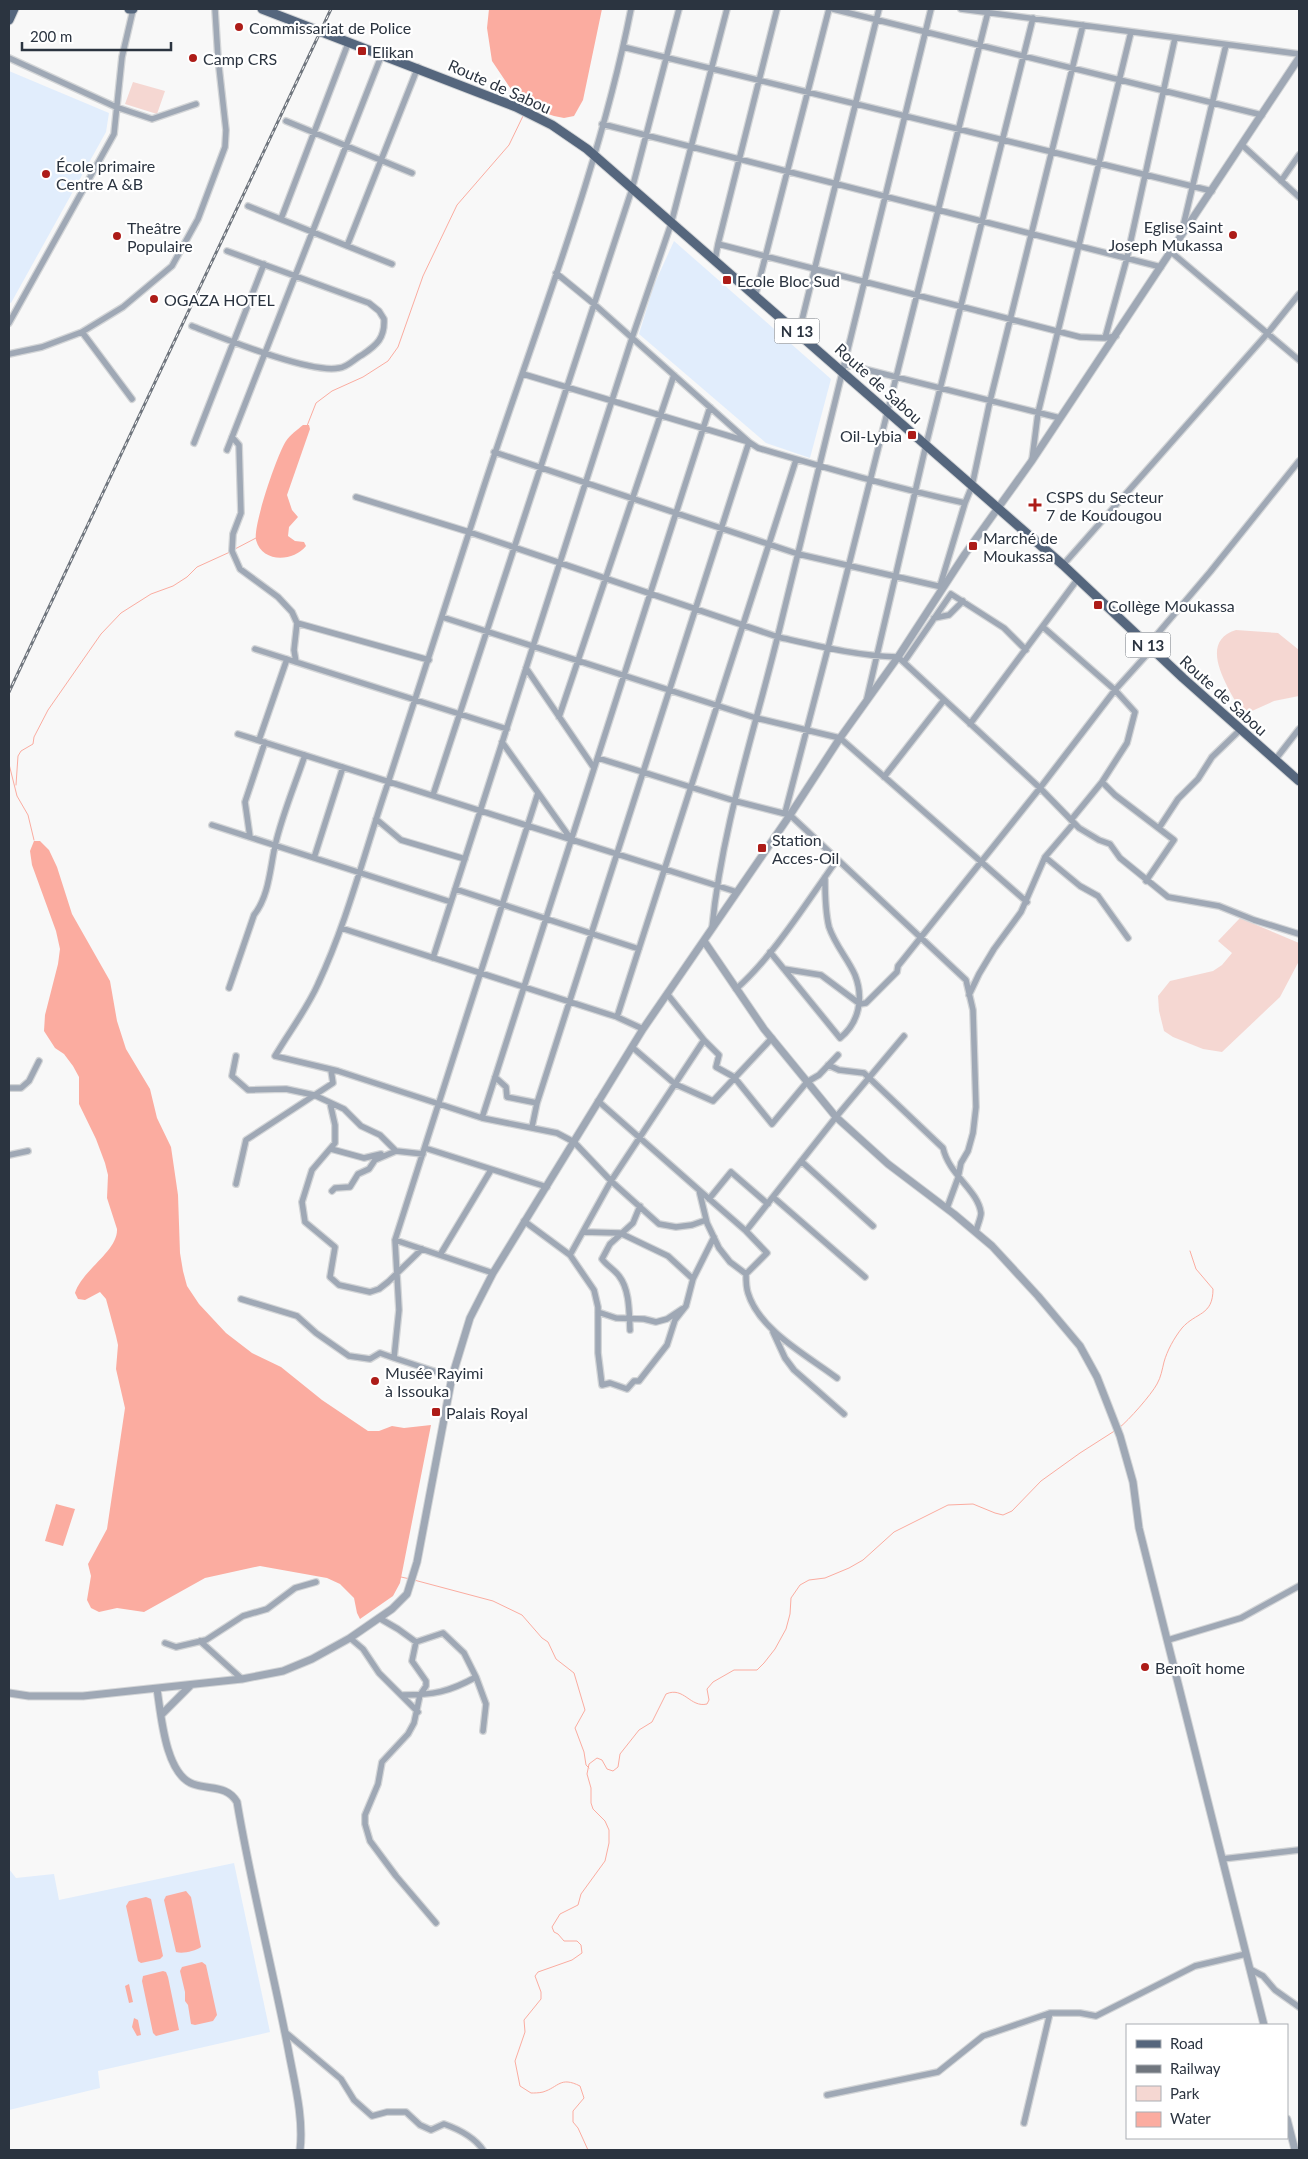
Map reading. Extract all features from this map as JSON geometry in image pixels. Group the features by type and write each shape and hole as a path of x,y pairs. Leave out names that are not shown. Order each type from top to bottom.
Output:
{"main road":[{"path":"9,20 14,9"},
{"name":"Route de Sabou","path":"262,9 516,106 566,134 595,155 755,297 843,367 887,411 1063,565 1077,580 1299,782"}],"street":[{"path":"9,323 114,134 122,57 132,9"},
{"path":"9,354 42,347 82,332 123,307 172,266 198,219 225,147 226,130 215,9"},
{"path":"631,9 624,47 595,155 523,374 494,452 429,660 340,928 318,986 275,1056 332,1070 482,1118 557,1133 574,1142 612,1181 659,1224 692,1225 706,1220"},
{"path":"433,795 632,189 679,9"},
{"path":"433,958 632,338 672,224 728,9"},
{"path":"715,260 777,9"},
{"path":"755,297 829,9"},
{"path":"833,9 1262,115"},
{"path":"799,332 879,9"},
{"path":"712,929 716,884 735,801 778,637 818,466 931,9"},
{"path":"961,9 1299,54"},
{"path":"787,814 988,12"},
{"path":"866,702 926,445 1033,18"},
{"path":"942,587 965,503 972,486 990,401 1083,25"},
{"path":"1032,462 1038,413 1131,32"},
{"path":"1105,338 1127,258 1175,38"},
{"path":"281,219 350,42"},
{"path":"1181,238 1226,44"},
{"path":"624,47 1212,190"},
{"path":"227,450 382,54"},
{"path":"9,58 116,107 152,118 196,104"},
{"path":"901,660 942,587 1032,462 1299,58"},
{"path":"346,246 418,67"},
{"path":"286,121 412,173"},
{"path":"602,124 1161,267"},
{"path":"1242,145 1299,197"},
{"path":"1282,181 1299,155"},
{"path":"248,206 392,264"},
{"path":"718,244 1080,337 1105,338 1116,336"},
{"path":"192,326 265,353 318,368 337,369 345,367 370,350 381,338 384,318 373,305 227,251"},
{"path":"1171,252 1299,360"},
{"path":"194,442 264,264"},
{"path":"556,273 758,448 915,492 965,503"},
{"path":"1063,565 1267,334 1299,294"},
{"path":"82,332 132,399"},
{"path":"843,367 896,377 1060,418"},
{"path":"523,374 749,442"},
{"path":"559,717 674,375"},
{"path":"482,1118 710,406"},
{"path":"232,437 240,445 241,513 233,534 232,551 240,569 278,597 292,612 297,623 294,650 296,662"},
{"path":"532,1128 537,1103 749,442"},
{"path":"494,452 798,554 942,587"},
{"path":"617,1017 796,460"},
{"path":"784,969 821,975 860,1004 866,1003 892,979 897,972 898,966 1040,788 1115,690 1299,461"},
{"path":"356,497 469,532 778,637 828,648 901,660 1040,788 1072,822 1089,834 1110,844 1120,858 1168,897 1219,906 1299,934"},
{"path":"970,724 1077,580"},
{"path":"9,1693 29,1696 83,1696 242,1679 283,1671 301,1664 350,1638 401,1602 411,1586 417,1562 452,1377 470,1318 493,1272 643,1029 668,995 787,814 840,738 951,594 1004,628 1026,650"},
{"path":"934,618 949,615 963,601"},
{"path":"442,617 756,718 840,738 1027,902"},
{"path":"297,623 429,660"},
{"path":"969,995 978,974 1027,902 1045,857 1102,782 1127,743 1134,712 1115,690 1043,627"},
{"path":"255,649 507,729"},
{"path":"250,837 245,802 287,659"},
{"path":"526,668 594,768"},
{"path":"884,777 944,700"},
{"path":"1159,828 1178,799 1198,779 1212,757 1241,729"},
{"path":"1275,760 1299,729"},
{"path":"238,734 737,892"},
{"path":"502,742 571,839"},
{"path":"229,988 254,915 260,908 272,871 276,846 305,755"},
{"path":"598,758 735,801 787,814 966,980 973,1010 976,1107 973,1133 968,1150 961,1163 958,1178 946,1208"},
{"path":"314,858 342,767"},
{"path":"1102,782 1115,795 1174,840 1146,880"},
{"path":"394,1358 399,1310 395,1240 538,793"},
{"path":"376,819 401,840 465,859"},
{"path":"212,824 451,902"},
{"path":"1045,857 1080,886 1098,896 1128,938"},
{"path":"736,989 752,974 770,952 837,860"},
{"path":"770,952 840,1038 848,1032 857,1018 860,1004 855,975 830,929 826,913 825,877"},
{"path":"455,889 639,949"},
{"path":"340,928 617,1017 643,1029"},
{"path":"704,941 772,1038 836,1117 888,1164 976,1232 1038,1296 1080,1346 1097,1377 1120,1436 1133,1482 1139,1528 1264,2024"},
{"path":"668,995 704,1040 719,1055 716,1067 734,1077 772,1124 807,1082 819,1075 838,1055"},
{"path":"746,1232 836,1117 904,1036"},
{"path":"632,1047 675,1084 713,1101 772,1038"},
{"path":"570,1255 612,1181 704,1040"},
{"path":"236,1056 232,1076 248,1090 286,1089 314,1095 344,1109 361,1126 380,1135 396,1151"},
{"path":"9,1088 20,1088 25,1085 39,1061"},
{"path":"828,1065 839,1070 864,1073 870,1077 943,1148 948,1164 974,1195 981,1213 976,1232"},
{"path":"236,1184 246,1140 333,1082 332,1070"},
{"path":"495,1077 506,1087 507,1098 537,1103"},
{"path":"598,1101 746,1232 767,1254 746,1274"},
{"path":"330,1102 336,1125 335,1143 312,1170 302,1202 305,1222 335,1248 330,1277 339,1285 370,1292 379,1289 422,1249"},
{"path":"425,1148 547,1186"},
{"path":"331,1149 364,1158 396,1151 422,1154"},
{"path":"9,1155 28,1151"},
{"path":"332,1191 335,1188 350,1187 358,1174 369,1168 376,1160 396,1151"},
{"path":"801,1161 873,1226"},
{"path":"440,1255 491,1170"},
{"path":"709,1199 730,1172 768,1204"},
{"path":"699,1190 706,1220 719,1248 730,1262 746,1274 748,1293 756,1309 773,1330 837,1378"},
{"path":"773,1198 865,1277"},
{"path":"630,1330 624,1286 619,1276 607,1267 602,1259 610,1244 633,1223 640,1206"},
{"path":"524,1221 570,1255 594,1290 598,1312 598,1353 602,1385 610,1383 627,1390 634,1380 638,1381 667,1345 675,1320 686,1306 693,1279 714,1237"},
{"path":"583,1232 622,1234 668,1256 693,1279"},
{"path":"395,1240 493,1272"},
{"path":"241,1299 297,1316 316,1334 349,1356 370,1359 380,1352 452,1377"},
{"path":"598,1312 616,1318 656,1322 667,1319 686,1306"},
{"path":"773,1330 789,1364 844,1414"},
{"path":"165,1643 176,1647 206,1640 243,1616 267,1609 295,1588 316,1582"},
{"path":"1168,1640 1242,1618 1299,1586"},
{"path":"378,1618 416,1642"},
{"path":"416,1642 443,1633 464,1654 476,1677 486,1704 483,1731"},
{"path":"350,1638 363,1649 380,1673 418,1712"},
{"path":"200,1641 242,1679"},
{"path":"416,1642 412,1661 426,1681 426,1686 420,1695 418,1712 408,1734 382,1762 375,1796 365,1816 365,1824 370,1841 396,1876 436,1923"},
{"path":"403,1695 420,1695 456,1688 476,1677"},
{"path":"161,1715 191,1685"},
{"path":"157,1689 165,1740 174,1766 183,1778 192,1784 222,1789 232,1794 237,1802 255,1901 285,2032 300,2117 300,2150"},
{"path":"1222,1859 1299,1850"},
{"path":"827,2095 938,2072 983,2036 1050,2013 1080,2013 1096,2016 1195,1966 1246,1954"},
{"path":"1250,1969 1263,1976 1275,1990 1299,2008"},
{"path":"1024,2123 1050,2013"},
{"path":"285,2032 341,2079 354,2100 372,2116 387,2112 406,2112 420,2125 431,2130 444,2124 456,2128 480,2145 483,2150"},
{"path":"1288,2123 1295,2150"}],"shaded area":[{"name":"École primaire Centre A &B","path":"9,71 109,113 106,132 11,303 9,302"},
{"path":"674,241 831,379 810,458 766,443 639,334 654,285"},
{"path":"234,1863 270,2032 98,2071 100,2088 9,2110 9,1869 16,1878 54,1874 59,1900"}],"green space":[{"path":"133,82 165,91 157,114 125,104"},
{"path":"1236,630 1278,633 1299,650 1299,696 1274,701 1243,715 1225,682 1217,657 1218,646 1224,637"},
{"path":"1240,918 1299,943 1299,961 1280,997 1222,1052 1203,1049 1173,1037 1164,1031 1159,1011 1158,996 1170,981 1213,971 1222,965 1232,953 1218,941"}],"water":[{"path":"489,9 602,9 583,100 574,116 564,118 554,116 545,113 536,104 517,98 492,61 487,28"},
{"path":"303,425 309,425 310,429 287,495 292,510 298,517 289,527 288,536 295,541 304,542 306,546 294,555 278,558 265,553 259,548 256,540 258,520 266,490 282,449 290,436"},
{"path":"34,841 40,841 49,850 57,867 72,914 110,981 117,1021 126,1049 150,1089 157,1118 171,1147 178,1195 180,1253 183,1271 187,1286 199,1304 226,1333 252,1353 281,1367 322,1400 368,1431 379,1431 392,1426 404,1428 431,1425 400,1583 393,1596 360,1619 354,1598 340,1584 327,1578 260,1566 205,1578 144,1612 117,1608 99,1612 91,1608 87,1600 91,1576 88,1564 107,1529 125,1408 116,1369 118,1345 106,1299 100,1292 85,1300 78,1299 75,1293 85,1276 112,1245 117,1229 107,1198 108,1175 105,1163 79,1104 79,1077 64,1054 55,1048 44,1031 45,1015 60,949 56,931 32,865 30,851"},
{"path":"56,1504 75,1509 63,1546 45,1541"},
{"path":"186,1891 191,1897 201,1947 189,1952 179,1953 176,1952 164,1900 166,1896"},
{"path":"146,1897 151,1899 163,1956 160,1959 141,1963 138,1961 126,1906 129,1901"},
{"path":"202,1962 206,1965 217,2015 213,2021 195,2025 191,2024 180,1971 182,1967"},
{"path":"166,1972 168,1977 179,2030 156,2036 153,2033 142,1981 143,1976"},
{"path":"129,1984 133,2002 129,2003 125,1986"},
{"path":"134,2018 138,2020 141,2035 137,2036 132,2027"}],"waterway":[{"path":"525,108 527,101"},
{"path":"307,426 316,403 332,391 363,377 388,361 398,347 423,276 457,205 509,145 524,114"},
{"path":"235,549 256,538"},
{"path":"16,785 18,756 21,751 33,744 34,737 48,710 101,634 121,613 151,594 173,586 187,577 197,567 230,552"},
{"path":"9,764 17,796 28,815 34,840"},
{"path":"1119,1428 1140,1407 1154,1389 1160,1379 1167,1353 1179,1332 1187,1323 1203,1313 1210,1304 1213,1289 1196,1269 1190,1251"},
{"path":"588,2150 578,2128 573,2122 573,2111 584,2098 580,2086 564,2082 543,2092 531,2093 520,2086 515,2061 525,2032 524,2020 541,1999 541,1992 535,1976 538,1972 572,1960 582,1953 581,1945 577,1941 564,1941 554,1932 552,1927 560,1914 578,1905 581,1894 605,1861 609,1843 609,1830 605,1821 593,1809 591,1803 591,1788 587,1774 589,1764 597,1758 602,1760 607,1769 613,1771 618,1767 620,1754 639,1730 652,1722 666,1694 678,1693 696,1703 707,1704 709,1700 707,1689 713,1682 734,1670 757,1670 775,1649 786,1629 790,1614 791,1598 800,1585 809,1580 825,1578 849,1568 863,1560 894,1532 948,1505 973,1504 1003,1515 1012,1511 1041,1481 1116,1430"},
{"path":"401,1577 410,1579"},
{"path":"414,1580 493,1601 522,1615 542,1638 548,1642 556,1659 574,1673 585,1710 575,1728 584,1752 586,1765 589,1768"}],"railway":[{"path":"9,692 331,9"}],"place":[{"name":"Commissariat de Police","path":"239,27"},
{"name":"Elikan","path":"362,51"},
{"name":"Camp CRS","path":"193,58"},
{"name":"École primaire Centre A &B","path":"46,174"},
{"name":"Eglise Saint Joseph Mukassa","path":"1233,235"},
{"name":"Theâtre Populaire","path":"117,236"},
{"name":"Ecole Bloc Sud","path":"727,280"},
{"name":"OGAZA HOTEL","path":"154,299"},
{"name":"Oil-Lybia","path":"912,435"},
{"name":"CSPS du Secteur 7 de Koudougou","path":"1035,505"},
{"name":"Marché de Moukassa","path":"973,546"},
{"name":"Collège Moukassa","path":"1098,605"},
{"name":"Station Acces-Oil","path":"762,848"},
{"name":"Musée Rayimi à Issouka","path":"375,1381"},
{"name":"Palais Royal","path":"436,1412"},
{"name":"Benoît home","path":"1145,1667"}]}
